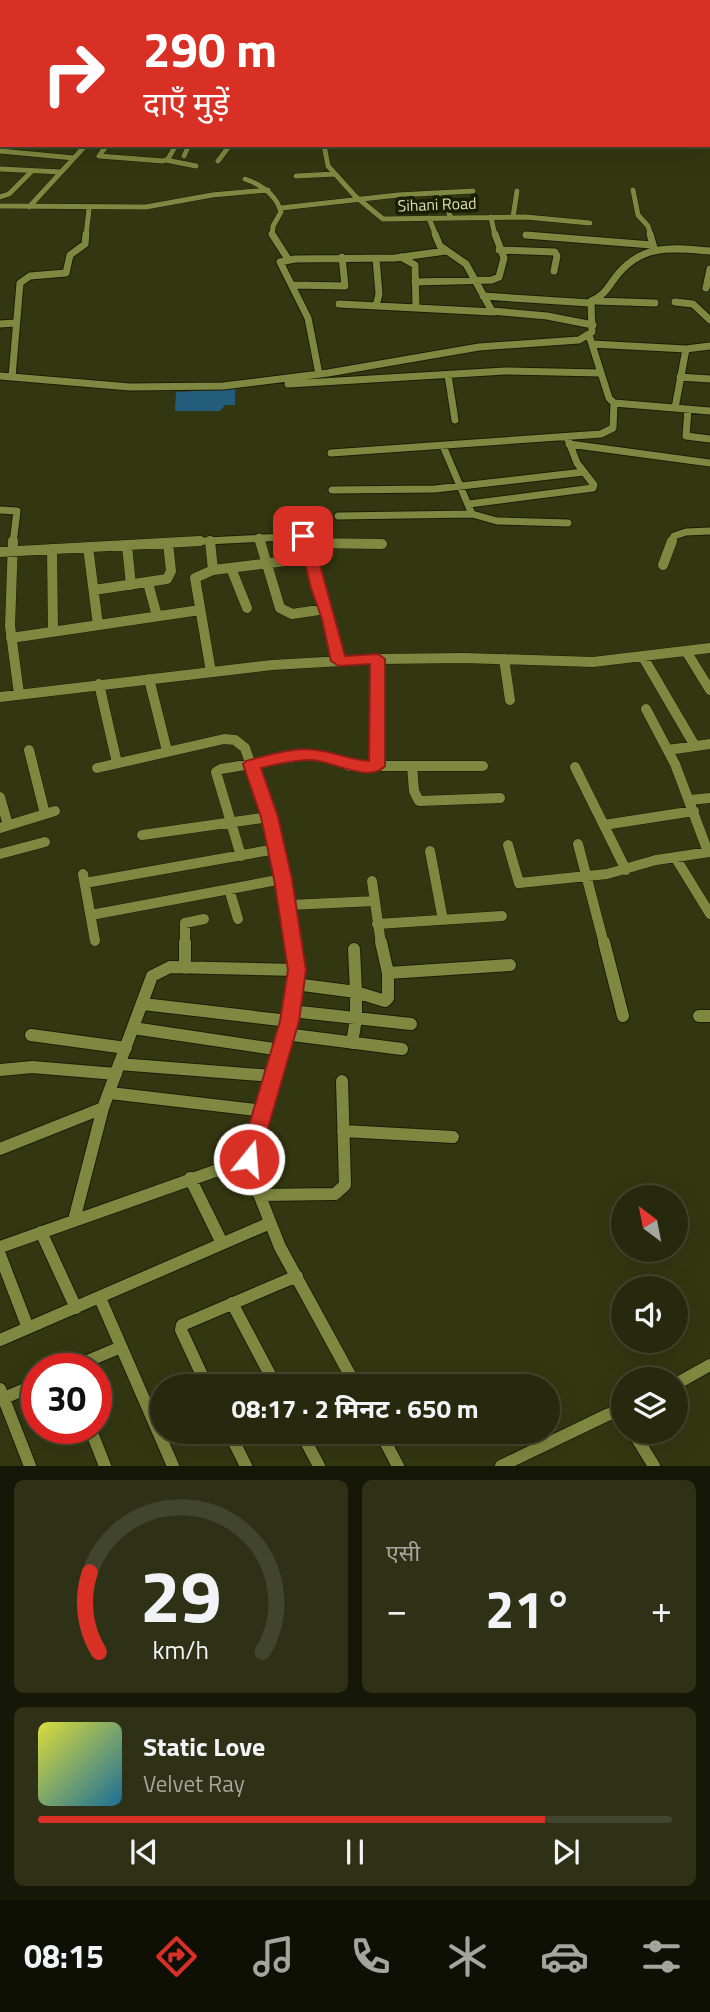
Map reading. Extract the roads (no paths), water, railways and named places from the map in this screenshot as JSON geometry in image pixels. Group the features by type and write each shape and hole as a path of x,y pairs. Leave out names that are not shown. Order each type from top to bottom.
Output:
{"street":[{"path":"29,207 84,147"},
{"path":"106,147 99,156 166,160 196,166"},
{"path":"166,160 175,147"},
{"path":"184,156 188,147"},
{"path":"218,161 228,147"},
{"name":"Sihani Road","path":"324,147 325,158 335,174 383,219 513,217 590,223"},
{"path":"0,151 74,158"},
{"path":"0,169 61,172"},
{"path":"0,197 9,194 32,170"},
{"path":"296,176 335,174"},
{"path":"245,179 268,190 281,208 272,223 271,232 288,259"},
{"path":"0,206 89,209 160,206 212,195 268,190"},
{"path":"634,190 636,211 648,226 653,246"},
{"path":"281,208 358,198 473,191"},
{"path":"513,217 517,191"},
{"path":"442,192 451,218"},
{"path":"12,377 20,283 30,276 66,273 70,255 85,244 89,209"},
{"path":"415,282 476,281 499,276 504,264 491,217"},
{"path":"429,218 435,238 446,251 466,264 488,308 495,312"},
{"path":"526,234 710,251"},
{"path":"590,302 606,294 615,276 635,256 653,246"},
{"path":"499,250 555,252 554,271"},
{"path":"319,374 307,318 280,264 288,259 400,257 446,251"},
{"path":"292,285 345,286 342,257"},
{"path":"400,257 415,263 416,308"},
{"path":"376,258 379,294 376,306"},
{"path":"706,288 710,269"},
{"path":"483,296 655,303"},
{"path":"246,384 479,347 579,340 589,335 593,326 590,302"},
{"path":"675,302 693,304 710,320"},
{"path":"339,304 537,315 593,326"},
{"path":"0,324 16,323"},
{"path":"589,335 609,398 614,403 710,411"},
{"path":"592,344 686,349 710,346"},
{"path":"675,408 686,349"},
{"path":"0,376 130,387 523,371 600,373"},
{"path":"447,375 455,420"},
{"path":"680,377 710,379"},
{"path":"331,453 568,440 611,430 614,425 614,403"},
{"path":"688,409 686,436 710,439"},
{"path":"568,440 710,463"},
{"path":"469,504 590,489 594,485 584,472 568,440"},
{"path":"443,446 472,514"},
{"path":"332,490 426,490 584,472"},
{"path":"0,510 17,511 11,551 11,638 19,694"},
{"path":"338,516 472,514 497,522 568,523"},
{"path":"663,565 674,536 685,532 710,531"},
{"path":"0,551 298,535 307,543 339,661"},
{"path":"259,537 280,608 292,614 326,609"},
{"path":"210,540 213,570"},
{"path":"94,590 162,581 170,576 168,543"},
{"path":"307,543 382,544"},
{"path":"127,546 131,585"},
{"path":"88,547 98,625"},
{"path":"52,549 53,631"},
{"path":"211,672 195,578 213,570 310,558"},
{"path":"231,568 247,608"},
{"path":"148,583 158,616"},
{"path":"11,638 200,610"},
{"path":"0,696 211,672 339,661 504,659 593,662 710,648"},
{"path":"686,651 710,690"},
{"path":"643,657 695,746"},
{"path":"377,766 378,659"},
{"path":"504,659 510,700"},
{"path":"149,679 167,751"},
{"path":"99,684 117,763"},
{"path":"508,845 519,883 626,870 674,857 709,852 668,750 646,709"},
{"path":"97,768 224,740 235,740 245,748 269,817 289,905 297,970 290,1016 272,1076 265,1111 249,1159 270,1223 349,1374"},
{"path":"668,750 710,744"},
{"path":"0,797 4,826 50,813 29,750"},
{"path":"241,856 216,772 221,769 313,754 329,757 349,766 483,766"},
{"path":"412,766 414,791 419,800 500,798"},
{"path":"575,767 626,870"},
{"path":"690,800 710,798"},
{"path":"604,825 694,811"},
{"path":"142,835 269,817"},
{"path":"0,854 45,842"},
{"path":"578,844 623,1016"},
{"path":"95,941 84,878 276,849"},
{"path":"430,851 443,920"},
{"path":"674,857 710,914"},
{"path":"91,915 283,879"},
{"path":"295,984 356,992 385,1001 388,998 388,973 377,924 372,881"},
{"path":"229,889 238,919"},
{"path":"289,905 374,901"},
{"path":"377,924 502,916"},
{"path":"185,968 185,923 204,919"},
{"path":"352,1043 356,1018 354,950"},
{"path":"388,973 510,965"},
{"path":"74,1220 103,1108 152,976 166,968 297,970"},
{"path":"143,1004 411,1024"},
{"path":"133,1028 281,1051"},
{"path":"285,1034 402,1049"},
{"path":"31,1035 126,1048"},
{"path":"0,1070 32,1067 272,1076"},
{"path":"259,1195 335,1194 341,1191 345,1185 342,1081"},
{"path":"110,1093 265,1111"},
{"path":"0,1149 103,1108"},
{"path":"343,1131 453,1137"},
{"path":"0,1247 249,1159"},
{"path":"190,1178 222,1243"},
{"path":"0,1340 270,1223"},
{"path":"41,1232 76,1308"},
{"path":"0,1255 28,1328"},
{"path":"202,1374 181,1328 186,1322 297,1276"},
{"path":"100,1298 173,1466"},
{"path":"232,1303 270,1374"},
{"path":"107,1353 121,1347"},
{"path":"688,1377 710,1365"},
{"path":"21,1389 2,1394 30,1466"},
{"path":"501,1466 611,1414"},
{"path":"96,1444 105,1466"},
{"path":"235,1444 246,1466"},
{"path":"307,1444 319,1466"},
{"path":"386,1444 398,1466"},
{"path":"640,1444 654,1466"}],"water":[{"path":"235,389 235,405 225,405 220,411 175,411 176,392"}]}
